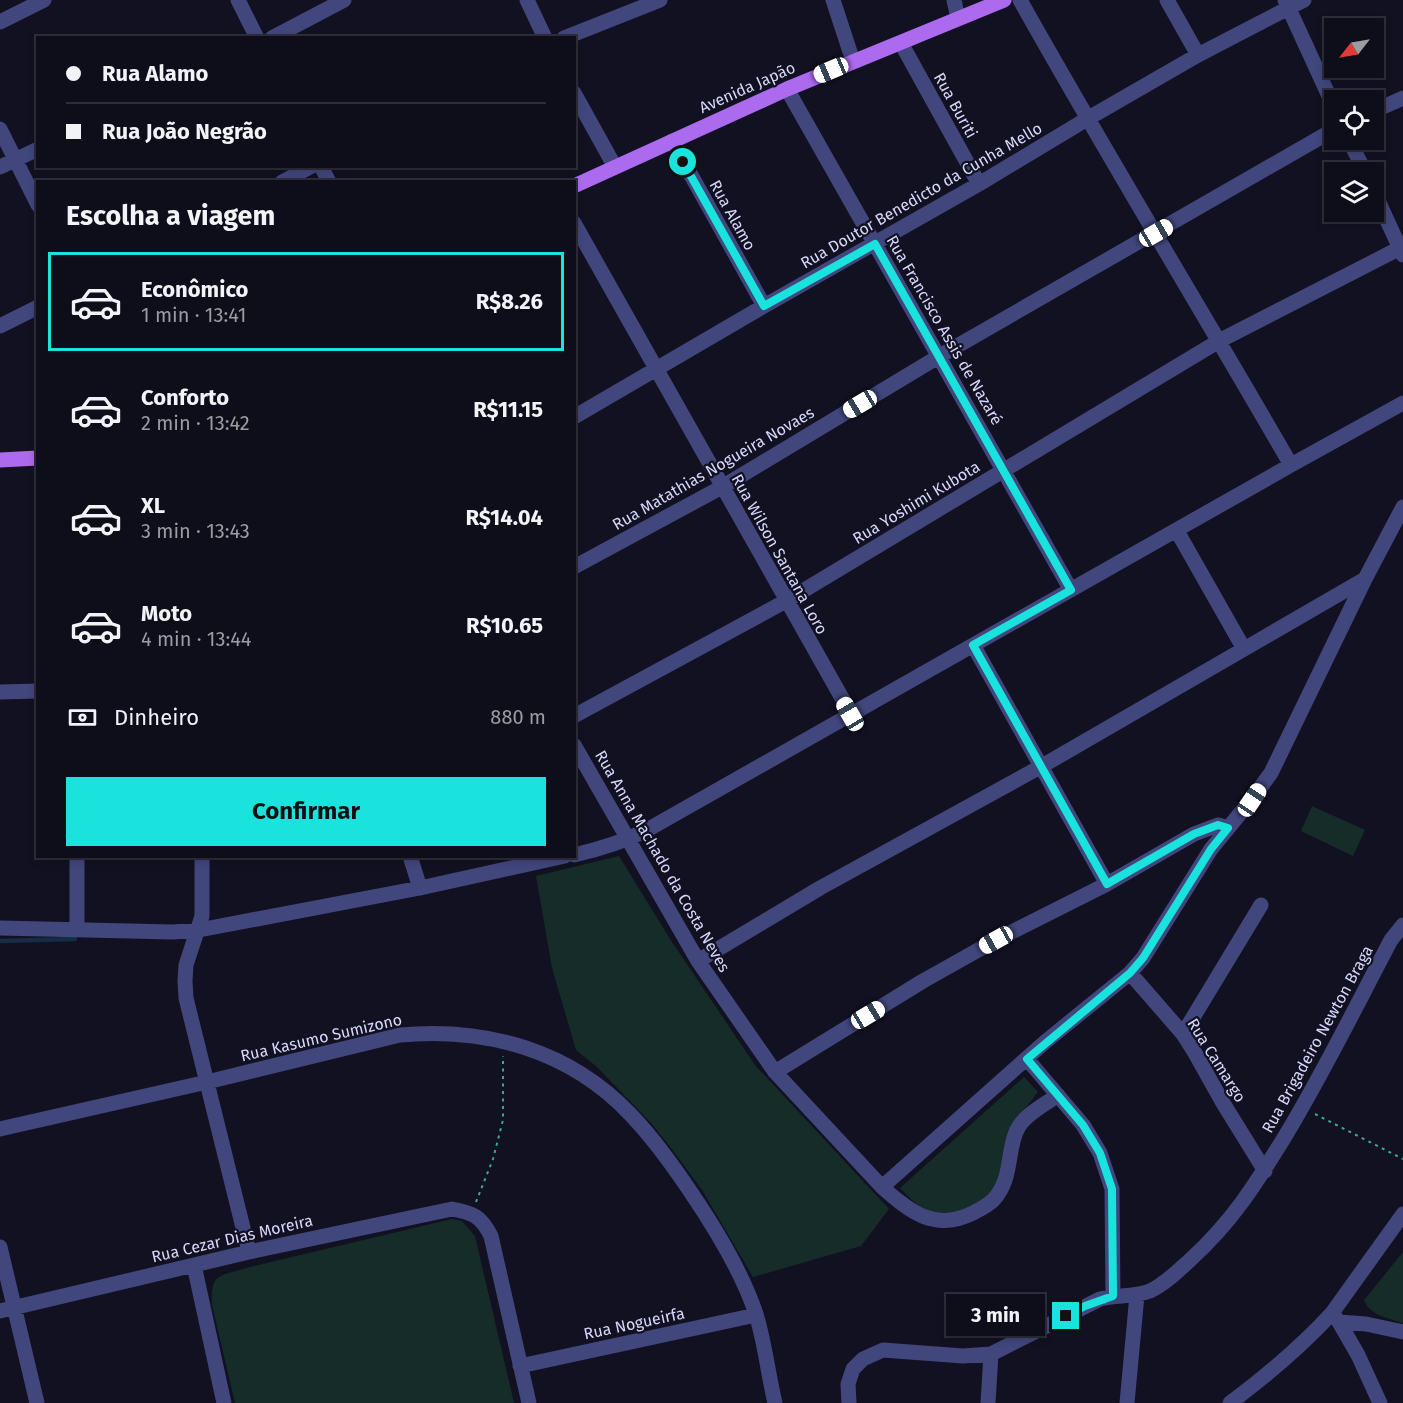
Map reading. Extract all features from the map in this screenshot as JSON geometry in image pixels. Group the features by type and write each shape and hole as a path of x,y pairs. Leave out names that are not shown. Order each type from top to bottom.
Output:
{"main road":[{"name":"Avenida Japão","path":"576,185 788,89 1004,0"},
{"path":"0,460 36,458"}],"street":[{"path":"0,22 44,0"},
{"path":"238,0 256,36"},
{"path":"276,36 345,0"},
{"path":"526,0 544,36"},
{"path":"569,36 660,0"},
{"path":"833,0 853,61"},
{"path":"954,0 958,18"},
{"path":"1020,0 1087,119 1291,465"},
{"path":"1167,0 1198,55"},
{"name":"Rua Doutor Benedicto da Cunha Mello","path":"576,416 1287,4 1304,0"},
{"path":"1287,4 1326,90"},
{"name":"Rua Buriti","path":"901,43 979,184"},
{"name":"Rua Francisco Assis de Nazaré","path":"788,89 1071,590"},
{"path":"576,97 615,167"},
{"path":"1384,107 1403,98"},
{"path":"0,129 36,201"},
{"name":"Rua Matathias Nogueira Novaes","path":"576,566 722,487 938,357 1324,135"},
{"name":"Rua Alamo","path":"672,141 764,306"},
{"path":"0,167 36,150"},
{"path":"286,180 308,168"},
{"path":"1384,207 1398,229 1402,252"},
{"name":"Rua Wilson Santana Loro","path":"576,226 850,714"},
{"name":"Rua Yoshimi Kubota","path":"576,715 786,601 1219,341 1402,252"},
{"path":"0,327 36,308"},
{"path":"576,855 628,840 1403,404"},
{"path":"882,1187 1027,1059 1130,973 1143,958 1211,849 1252,800 1271,773 1365,579 1403,507"},
{"path":"1177,531 1244,649"},
{"path":"698,961 820,888 1042,766 1365,579"},
{"path":"973,645 1107,884"},
{"path":"0,692 36,691"},
{"name":"Rua Anna Machado da Costa Neves","path":"576,749 698,961 775,1072 882,1187 902,1204 921,1216 940,1222 960,1220 983,1208 998,1194 1007,1174 1016,1131 1024,1120 1058,1095"},
{"path":"775,1072 923,981 996,940 1107,884 1194,834 1218,825 1228,828"},
{"path":"77,858 77,928"},
{"path":"202,858 202,916 186,965 186,998 249,1252"},
{"path":"411,858 420,888"},
{"path":"0,928 173,932 199,930 420,888 557,858"},
{"path":"1183,1034 1261,905"},
{"name":"Rua Brigadeiro Newton Braga","path":"992,1354 1085,1306 1113,1296 1137,1294 1150,1290 1167,1281 1211,1241 1233,1216 1265,1171 1303,1108 1391,940 1403,926"},
{"name":"Rua Camargo","path":"1130,973 1183,1034 1265,1171"},
{"name":"Rua Kasumo Sumizono","path":"0,1129 400,1035 431,1032 463,1033 503,1040 529,1048 558,1061 595,1084 631,1114 676,1170 706,1215 739,1274 756,1315 775,1403"},
{"path":"1027,1059 1083,1125 1100,1153 1112,1189 1113,1296"},
{"name":"Rua Cezar Dias Moreira","path":"7,1309 249,1252 452,1209 472,1213"},
{"path":"472,1213 485,1224 491,1236 529,1403"},
{"path":"1237,1401 1335,1317 1403,1214"},
{"path":"0,1247 7,1309 37,1403"},
{"path":"194,1265 224,1403"},
{"path":"1127,1403 1137,1294"},
{"name":"Rua Nogueirfa","path":"520,1366 756,1315"},
{"path":"1335,1317 1403,1332"},
{"path":"1335,1317 1358,1354 1380,1403"},
{"path":"849,1403 848,1384 853,1370 863,1359 883,1350 963,1356 992,1354 988,1403"}],"path":[{"path":"472,1213 493,1159 503,1120 503,1040"},
{"path":"1303,1108 1403,1159"}],"green space":[{"path":"1312,806 1365,830 1353,856 1301,831"},
{"path":"619,856 670,939 755,1065 889,1209 861,1246 753,1277 702,1190 671,1148 651,1123 597,1067 576,1050 552,968 536,876"},
{"path":"1024,1077 1038,1092 1012,1125 999,1182 993,1193 963,1212 927,1215 900,1188"},
{"path":"452,1219 462,1221 475,1236 514,1403 235,1403 212,1305 215,1281 223,1275 246,1268"},
{"path":"1403,1252 1403,1323 1375,1313 1364,1300"}],"waterway":[{"path":"0,941 75,939"}],"route":[{"path":"683,162 764,306 875,244 1071,590 973,645 1107,884 1209,827 1218,825 1228,828 1211,849 1143,958 1130,973 1027,1059 1083,1125 1100,1153 1112,1189 1113,1296 1100,1299 1066,1316"}]}
